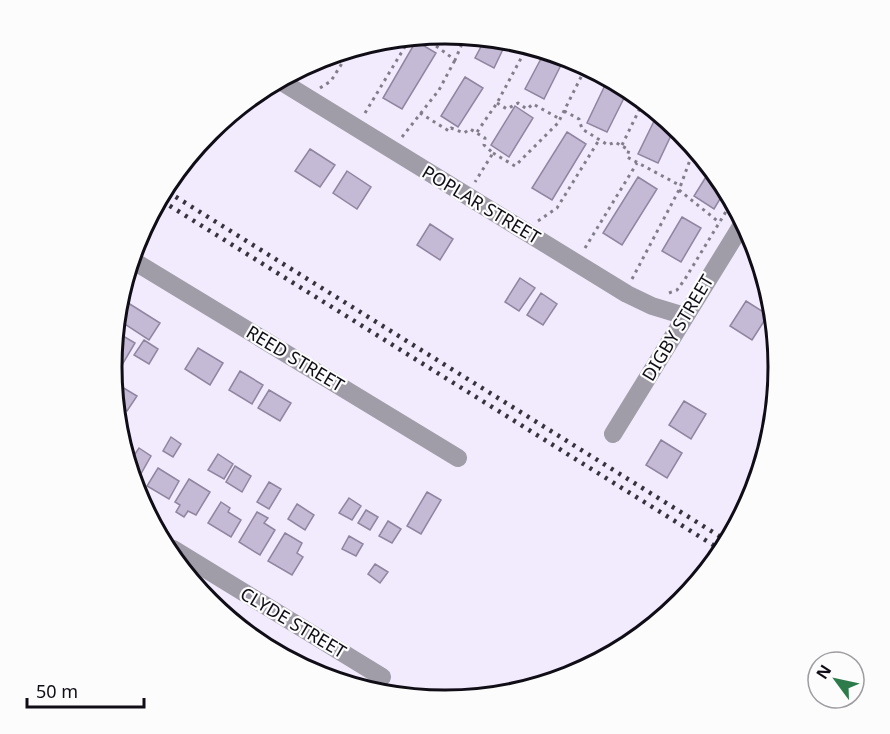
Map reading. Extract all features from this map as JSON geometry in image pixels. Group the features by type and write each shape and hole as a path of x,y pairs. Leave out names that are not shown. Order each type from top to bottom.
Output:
{"street":[{"name":"POPLAR STREET","path":"287,85 627,294 652,306 685,316"},
{"name":"DIGBY STREET","path":"613,434 738,230"},
{"name":"REED STREET","path":"139,264 458,458"},
{"name":"CLYDE STREET","path":"181,554 382,677"}],"path":[{"path":"433,44 455,60"},
{"path":"410,144 401,139 439,90 462,44"},
{"path":"363,116 406,46"},
{"path":"477,132 497,103 523,54"},
{"path":"319,89 331,81 344,60"},
{"path":"420,113 449,131 451,128 461,133 470,129 477,132 485,138 484,146 515,166 560,119 582,74"},
{"path":"311,84 328,94"},
{"path":"497,103 507,109 518,104 527,109 533,104 560,119"},
{"path":"622,146 640,108"},
{"path":"564,111 579,119 582,129 599,140 608,145 615,142 629,150 627,157 680,188 720,223"},
{"path":"537,222 557,208 599,140"},
{"path":"483,189 474,183 493,153"},
{"path":"631,280 680,188 691,158"},
{"path":"584,251 637,163"},
{"path":"660,295 677,290 727,210"},
{"path":"528,216 547,228"},
{"path":"622,274 639,285"}],"building":[{"path":"421,44 436,53 402,109 383,98 414,45"},
{"path":"482,45 503,49 494,68 475,58"},
{"path":"541,59 561,65 544,99 525,89"},
{"path":"465,77 483,88 458,127 441,116"},
{"path":"605,86 624,98 607,132 587,123"},
{"path":"515,106 533,118 509,157 491,145"},
{"path":"654,121 671,135 658,163 638,154"},
{"path":"567,132 586,144 552,200 532,188"},
{"path":"310,149 335,165 320,187 295,171"},
{"path":"347,171 371,187 357,209 333,193"},
{"path":"706,176 721,198 714,209 694,196"},
{"path":"638,177 657,189 622,245 603,233"},
{"path":"682,217 701,228 681,262 662,251"},
{"path":"430,224 453,239 440,260 417,245"},
{"path":"520,278 535,288 519,311 505,302"},
{"path":"541,293 557,304 543,325 527,315"},
{"path":"746,301 764,312 765,320 752,340 730,326"},
{"path":"128,303 160,323 149,340 124,324"},
{"path":"123,336 135,343 122,365"},
{"path":"144,340 158,349 149,364 134,355"},
{"path":"198,348 223,363 210,385 185,369"},
{"path":"240,371 263,385 252,404 229,390"},
{"path":"122,387 137,396 127,411 124,409"},
{"path":"269,390 291,403 280,421 258,408"},
{"path":"684,401 706,414 691,439 669,425"},
{"path":"171,437 181,444 173,457 163,451"},
{"path":"661,440 682,453 667,478 646,465"},
{"path":"139,448 151,456 140,475 134,453"},
{"path":"218,454 233,464 224,479 208,470"},
{"path":"235,466 251,476 242,492 226,482"},
{"path":"158,468 179,481 169,499 147,486"},
{"path":"189,479 210,492 196,515 188,511 184,517 176,512 180,505 175,502"},
{"path":"269,482 281,489 269,509 257,502"},
{"path":"427,492 441,500 421,534 407,526"},
{"path":"349,498 361,506 352,520 339,513"},
{"path":"221,502 230,508 228,512 241,520 231,537 208,523"},
{"path":"297,504 314,515 305,530 288,519"},
{"path":"366,510 378,517 370,530 358,523"},
{"path":"257,512 268,518 264,523 275,530 260,555 239,542"},
{"path":"388,521 401,529 392,543 379,536"},
{"path":"285,533 302,543 297,553 303,557 292,575 268,561"},
{"path":"349,536 363,544 356,556 342,549"},
{"path":"375,564 388,572 380,583 368,574"}],"railway":[{"path":"172,194 720,537"},
{"path":"166,203 715,546"}]}
